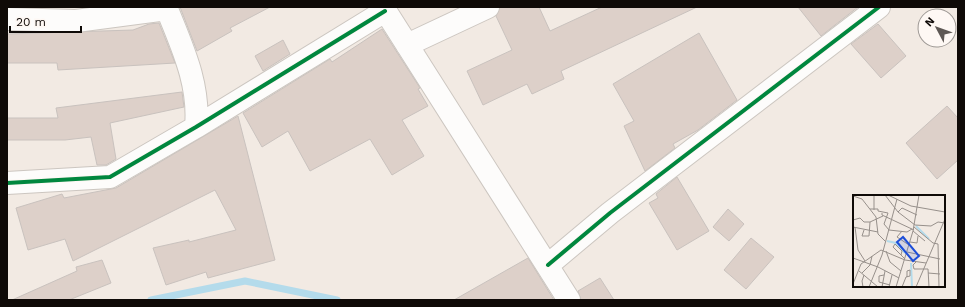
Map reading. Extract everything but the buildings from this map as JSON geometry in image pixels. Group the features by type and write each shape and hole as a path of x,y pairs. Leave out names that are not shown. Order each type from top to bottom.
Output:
{"street":[{"path":"407,44 488,7"},
{"path":"548,265 610,212 879,7"},
{"path":"7,19 76,21 167,9 191,69 197,112 196,127"},
{"path":"7,183 110,177 196,127 384,9 569,300"}],"waterway":[{"path":"151,300 245,281 337,300"}],"cycle path":[{"path":"548,265 610,213 879,7"},
{"path":"7,183 110,177 196,127 385,11"}]}
